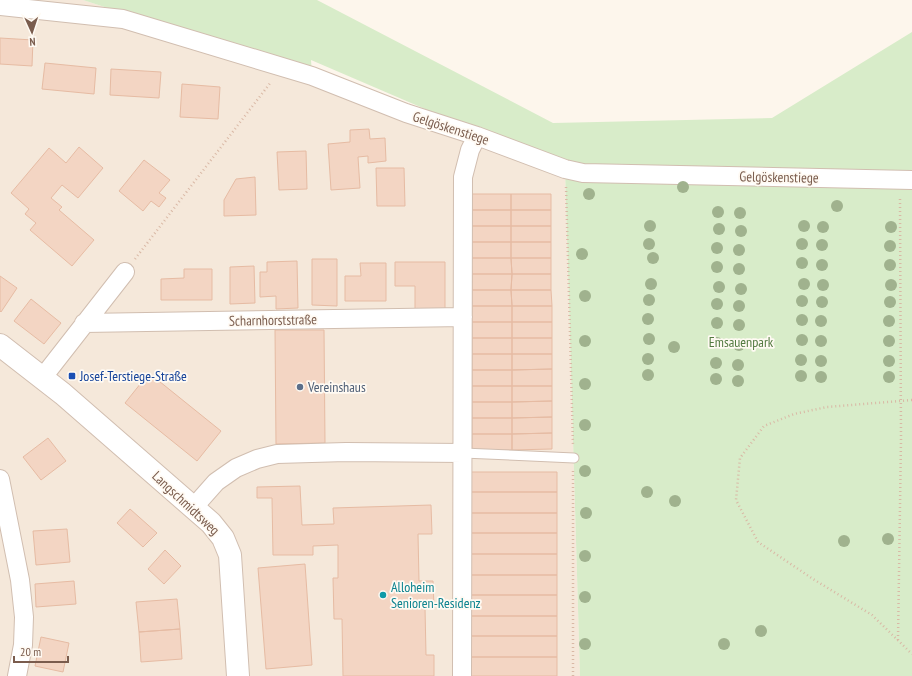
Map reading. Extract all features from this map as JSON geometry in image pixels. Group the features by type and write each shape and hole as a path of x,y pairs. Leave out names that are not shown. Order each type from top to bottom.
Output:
{"street":[{"name":"Gelgöskenstiege","path":"0,6 123,19 312,76 406,113 477,136 565,169 583,173 906,179"},
{"path":"462,676 463,177 470,150 477,136"},
{"path":"43,377 125,272"},
{"name":"Scharnhorststraße","path":"84,323 463,318"},
{"name":"Langschmidtsweg","path":"0,345 43,377 211,523 223,538 230,555 238,676"},
{"path":"193,508 216,482 236,468 257,459 277,454 346,452 462,453"},
{"path":"0,479 20,580 24,617 23,645 17,676"}],"lane":[{"path":"462,453 574,458"}],"path":[{"path":"125,272 283,67"},
{"path":"565,169 574,458 573,676"},
{"path":"898,640 901,439 900,400 906,179"},
{"path":"912,400 827,407 794,414 764,426 740,458 736,500 758,542 813,579 872,615 912,654"}],"shaded area":[{"path":"0,0 83,0 312,74 565,169 580,676 0,676"}],"green space":[{"name":"Emsauenpark","path":"83,0 317,0 553,123 772,118 912,32 912,676 580,676 565,169 311,60 312,74"}],"building":[{"path":"0,38 33,40 32,66 0,64"},
{"path":"45,63 96,68 94,94 42,89"},
{"path":"111,69 161,72 159,98 110,95"},
{"path":"182,84 220,87 218,119 180,117"},
{"path":"369,129 370,139 385,138 386,161 368,163 368,156 358,157 360,188 331,190 328,144 350,142 350,130"},
{"path":"79,147 103,168 78,198 62,185 51,198 62,207 59,210 94,240 72,266 30,230 36,223 25,214 29,209 11,193 49,148 66,163"},
{"path":"306,151 307,189 279,190 277,152"},
{"path":"144,160 170,180 159,193 166,198 159,207 151,201 143,211 119,191"},
{"path":"376,168 404,168 405,206 377,206"},
{"path":"255,177 256,215 224,216 224,200 236,179"},
{"path":"471,194 511,194 511,210 471,210"},
{"path":"511,194 551,194 551,210 511,210"},
{"path":"471,210 511,210 511,226 471,226"},
{"path":"511,210 551,210 551,226 511,226"},
{"path":"471,226 511,226 511,242 471,242"},
{"path":"511,226 551,226 551,242 511,242"},
{"path":"471,242 511,242 511,258 471,258"},
{"path":"511,242 551,242 551,258 511,258"},
{"path":"471,258 511,258 512,274 472,274"},
{"path":"511,258 551,258 551,274 512,274"},
{"path":"312,259 337,259 337,306 312,305"},
{"path":"297,261 298,308 276,309 276,296 260,297 260,272 267,272 267,262"},
{"path":"395,262 445,262 445,310 415,310 415,286 395,286"},
{"path":"360,263 386,263 386,301 345,301 345,276 361,276"},
{"path":"254,266 255,303 230,304 230,267"},
{"path":"184,269 212,269 212,300 161,300 161,279 184,278"},
{"path":"472,274 512,274 511,290 472,290"},
{"path":"512,274 551,274 551,290 511,290"},
{"path":"0,276 17,288 1,312 0,311"},
{"path":"472,290 511,290 512,306 472,306"},
{"path":"511,290 551,290 552,306 512,306"},
{"path":"31,299 61,323 44,344 14,321"},
{"path":"472,306 512,306 512,322 472,322"},
{"path":"512,306 552,306 552,322 512,322"},
{"path":"472,322 512,322 512,338 472,338"},
{"path":"512,322 552,322 552,338 512,338"},
{"name":"Vereinshaus","path":"275,330 324,330 325,443 276,444"},
{"path":"472,338 512,338 512,354 472,354"},
{"path":"512,338 552,338 552,354 512,354"},
{"path":"472,354 512,354 512,370 472,370"},
{"path":"512,354 552,354 552,369 512,370"},
{"path":"552,369 552,386 512,386 512,370"},
{"path":"472,370 512,370 512,386 472,386"},
{"path":"149,373 221,431 197,461 125,403"},
{"path":"472,386 512,386 512,402 472,402"},
{"path":"512,386 552,386 552,401 512,402"},
{"path":"552,401 552,417 512,418 512,402"},
{"path":"472,402 512,402 512,418 472,418"},
{"path":"552,417 552,433 512,434 512,418"},
{"path":"472,418 512,418 512,434 472,434"},
{"path":"552,433 552,449 512,450 512,434"},
{"path":"472,434 512,434 512,450 472,450"},
{"path":"48,438 66,461 41,480 23,457"},
{"path":"471,472 557,472 557,492 471,492"},
{"name":"Alloheim Senioren-Residenz","path":"300,486 302,525 334,524 333,508 431,505 432,534 418,534 419,581 433,581 434,608 425,608 426,655 434,655 434,676 343,676 342,619 334,619 333,578 338,578 338,545 313,546 313,555 273,555 272,498 257,498 257,487"},
{"path":"471,492 557,492 557,513 471,513"},
{"path":"130,509 157,533 143,547 117,523"},
{"path":"471,513 557,513 557,533 471,533"},
{"path":"67,529 70,562 36,565 33,531"},
{"path":"471,533 557,533 557,554 471,554"},
{"path":"165,550 181,566 164,584 148,569"},
{"path":"471,554 557,554 557,575 471,575"},
{"path":"305,564 312,665 266,669 258,568"},
{"path":"471,575 557,575 557,595 471,595"},
{"path":"74,581 76,604 36,607 35,584"},
{"path":"471,595 557,595 557,616 471,616"},
{"path":"177,599 180,629 139,632 136,602"},
{"path":"471,616 557,616 557,636 471,636"},
{"path":"180,629 182,659 141,662 139,632"},
{"path":"471,636 557,636 557,657 471,657"},
{"path":"41,637 69,643 63,672 35,666"},
{"path":"471,657 557,657 557,676 471,676"}],"place":[{"name":"Josef-Terstiege-Straße","path":"72,376"},
{"name":"Vereinshaus","path":"300,387"},
{"name":"Alloheim Senioren-Residenz","path":"383,595"}]}
